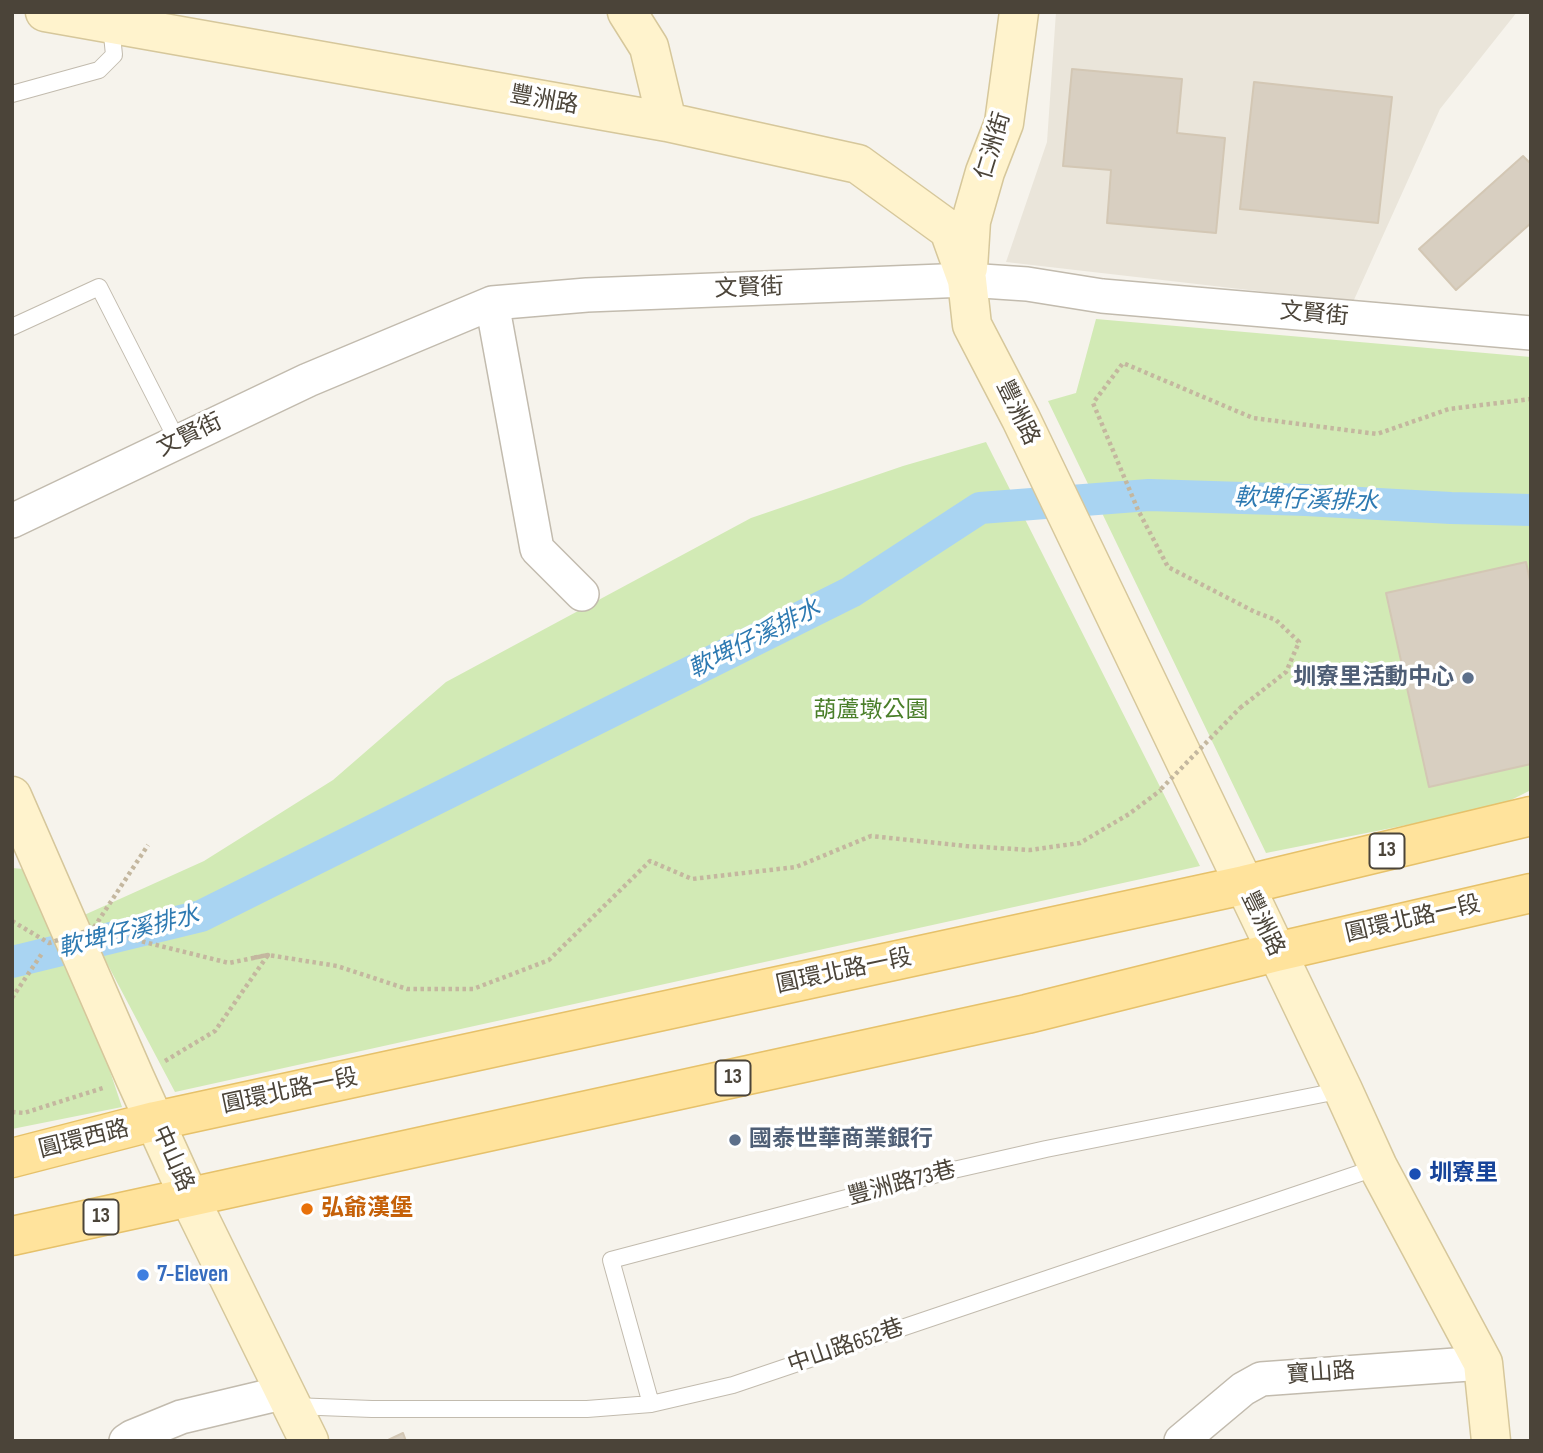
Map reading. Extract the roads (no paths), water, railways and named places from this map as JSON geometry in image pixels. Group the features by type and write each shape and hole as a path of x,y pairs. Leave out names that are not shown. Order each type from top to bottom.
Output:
{"main road":[{"name":"圓環北路一段","path":"155,1121 1244,885 1531,816"},
{"name":"圓環北路一段","path":"189,1197 1027,1014 1276,952 1531,893"},
{"name":"圓環西路","path":"12,1158 155,1121"},
{"name":"13","path":"12,1236 189,1197"}],"street":[{"name":"豐洲路","path":"45,12 113,18 667,122 858,164 949,230 967,280 972,325 1021,419 1378,1167 1483,1363 1491,1441"},
{"path":"627,12 649,47 667,122"},
{"name":"仁洲街","path":"967,280 971,221 985,172 1004,123 1019,12"},
{"name":"文賢街","path":"12,521 308,380 492,303 587,295 967,280 1027,284 1102,296 1531,333"},
{"path":"492,303 537,549 582,594"},
{"name":"中山路","path":"12,796 189,1197 309,1441"},
{"name":"寶山路","path":"1181,1441 1243,1389 1261,1379 1483,1363"},
{"path":"126,1441 181,1417 290,1399"}],"lane":[{"path":"12,94 99,69 114,55 113,18"},
{"path":"12,327 99,287 178,442"},
{"name":"豐洲路73巷","path":"651,1404 611,1260 949,1171 1343,1090"},
{"name":"中山路652巷","path":"290,1399 372,1409 587,1409 651,1404 733,1385 1378,1167"}],"waterway":[{"name":"軟埤仔溪排水","path":"12,962 201,916 851,592 980,508 1149,495 1531,510"}],"place":[{"name":"圳寮里活動中心","path":"1468,678"},
{"name":"國泰世華商業銀行","path":"735,1140"},
{"name":"圳寮里","path":"1415,1174"},
{"name":"弘爺漢堡","path":"307,1209"},
{"name":"7-Eleven","path":"143,1275"}],"park label":[{"name":"葫蘆墩公園","path":"871,711"}]}
